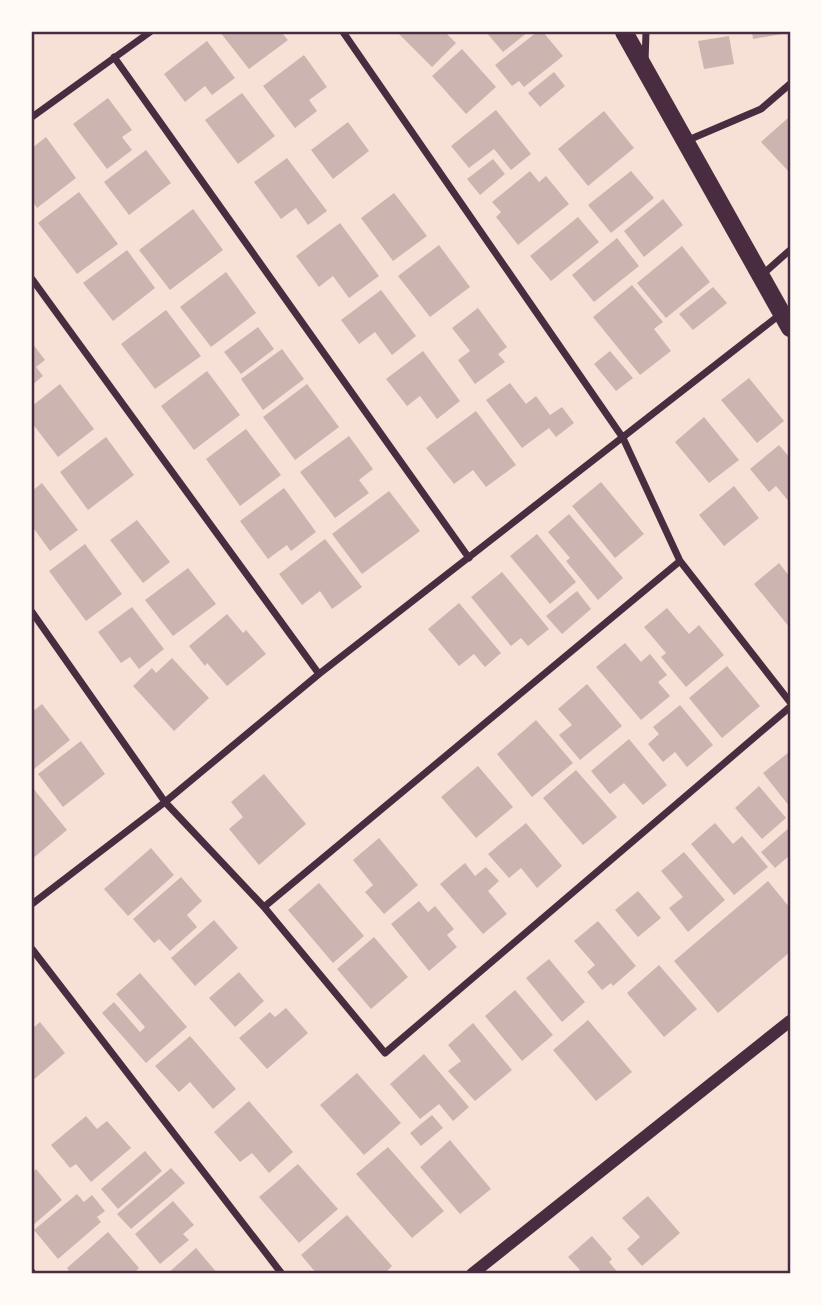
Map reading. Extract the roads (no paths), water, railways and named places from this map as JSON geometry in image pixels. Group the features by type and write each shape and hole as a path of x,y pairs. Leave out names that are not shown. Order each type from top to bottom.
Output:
{"main road":[{"path":"624,32 786,320"}],"street":[{"path":"32,117 150,32"},
{"path":"343,32 623,438 680,561 790,702"},
{"path":"645,70 646,32"},
{"path":"114,57 470,558"},
{"path":"685,141 761,109 790,83"},
{"path":"761,275 790,250"},
{"path":"32,279 319,674"},
{"path":"32,904 165,802 319,674 623,438 786,320"},
{"path":"264,907 680,561"},
{"path":"32,612 165,802 264,907 385,1054 790,707"},
{"path":"32,949 282,1273"},
{"path":"472,1273 790,1021"}]}
